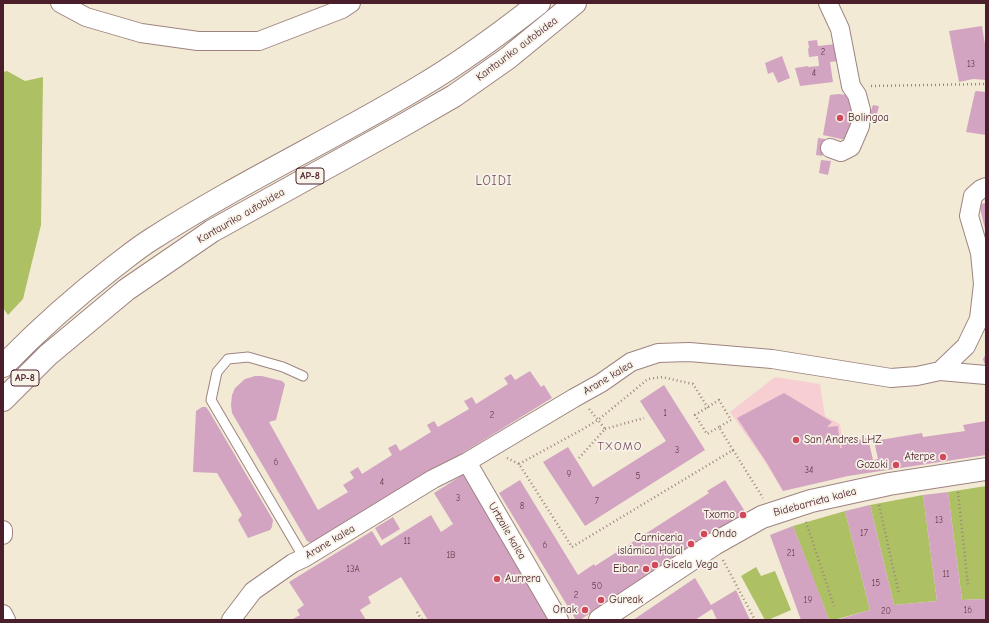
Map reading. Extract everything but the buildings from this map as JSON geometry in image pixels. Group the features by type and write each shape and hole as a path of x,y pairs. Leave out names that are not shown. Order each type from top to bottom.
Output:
{"main road":[{"name":"Kantauriko autobidea","path":"3,366 36,333 80,294 150,240 232,190 350,127 422,85 492,40 538,3"},
{"name":"Kantauriko autobidea","path":"3,400 48,355 126,290 212,231 454,96 508,58 575,3"},
{"name":"Bidebarrieta kalea","path":"600,620 714,544 762,517 811,501 875,487 986,469"}],"street":[{"path":"60,3 86,17 141,33 198,41 259,40 342,9 351,3"},
{"path":"828,3 840,28 851,86 857,94 861,110 860,126 851,147 841,152 830,148"},
{"path":"940,371 966,346 979,319 983,284 980,253 969,216 973,196 981,189 986,187"},
{"name":"Arane kalea","path":"231,620 253,591 293,563 304,558 433,479 467,462 579,395 601,384 631,362 658,354 689,352 772,359 891,378 917,376 940,371 986,374"},
{"name":"Urtzaile kalea","path":"467,462 559,620"},
{"path":"3,530 3,535"},
{"path":"3,614 6,620"}],"lane":[{"path":"303,376 283,367 248,357 228,359 217,372 211,400 304,558"}],"path":[{"path":"851,86 986,84"},
{"path":"708,408 693,384 662,377 648,379 598,420 520,464 572,547 733,450"},
{"path":"579,395 605,429"},
{"path":"719,400 731,420 719,427 707,434 696,415 719,400"},
{"path":"579,458 605,429 644,418"},
{"path":"719,427 766,503 777,497 784,510"},
{"path":"956,474 968,586"},
{"path":"875,487 899,594"},
{"path":"806,521 834,606"},
{"path":"714,544 755,620"},
{"path":"417,612 422,620"}],"shaded area":[{"name":"San Andres LHZ","path":"775,377 820,384 825,416 840,424 848,476 783,491 761,456 730,412"}],"green space":[{"path":"7,71 25,81 43,77 41,225 23,299 8,315 3,308 3,72"},
{"path":"986,486 986,599 962,600 948,492"},
{"path":"923,495 937,601 894,605 870,505"},
{"path":"845,511 870,610 829,620 793,526"},
{"path":"756,567 761,576 775,571 791,610 765,620 741,576"}],"place":[{"name":"Bolingoa","path":"840,118"},
{"name":"San Andres LHZ","path":"796,440"},
{"name":"Aterpe","path":"943,457"},
{"name":"Gozoki","path":"896,465"},
{"name":"Txomo","path":"743,515"},
{"name":"Ondo","path":"704,534"},
{"name":"Carniceria islámica Halal","path":"691,544"},
{"name":"Gicela Vega","path":"655,565"},
{"name":"Eibar","path":"646,569"},
{"name":"Aurrera","path":"497,579"},
{"name":"Gureak","path":"601,600"},
{"name":"Onak","path":"585,610"}],"district":[{"name":"LOIDI","path":"494,181"},
{"name":"TXOMO","path":"620,447"}]}
